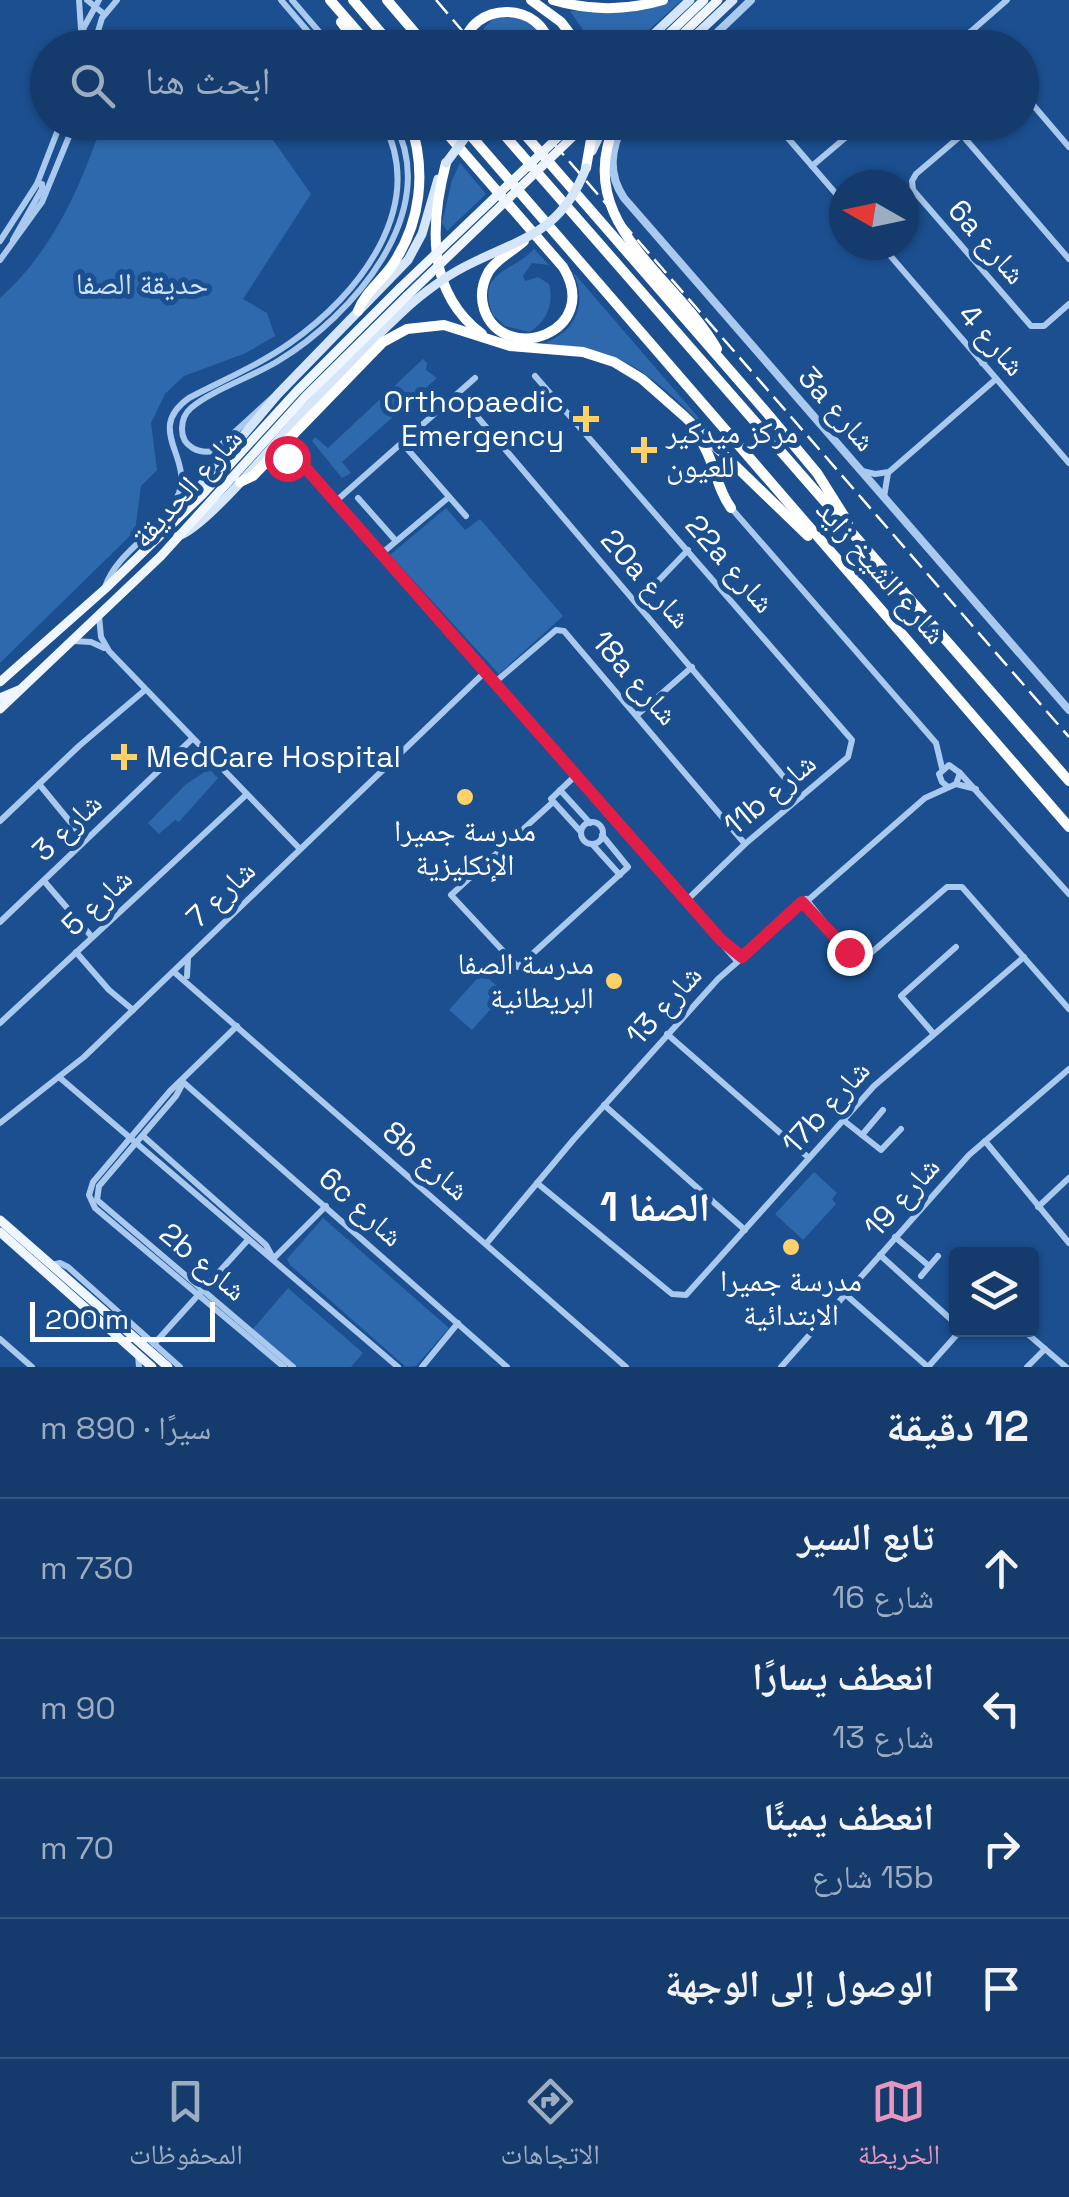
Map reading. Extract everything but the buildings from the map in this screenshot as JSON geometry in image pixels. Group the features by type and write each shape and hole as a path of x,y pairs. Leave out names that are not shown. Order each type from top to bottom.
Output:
{"highway":[{"path":"328,0 348,30"},
{"path":"328,0 356,30"},
{"path":"353,0 379,30"},
{"path":"387,0 413,30"},
{"path":"531,0 568,30"},
{"path":"553,0 614,9 663,0"},
{"path":"468,30 486,11 508,6 536,17 546,30"},
{"path":"358,311 398,256 414,220 420,168 414,140"},
{"path":"453,140 563,268 570,282 572,306 565,320 554,331 532,338 496,328 482,304 483,284 491,267 524,241"},
{"name":"شارع الشيخ زايد","path":"475,140 1069,827"},
{"name":"شارع الشيخ زايد","path":"508,140 1069,781"},
{"path":"530,140 816,473 858,540"},
{"path":"586,168 589,140"},
{"path":"610,140 604,173 611,210 623,232 698,319 724,364"},
{"path":"446,163 434,228 439,271 464,318 501,344"},
{"path":"240,482 253,476 376,348 398,332 444,325 501,344 582,352 633,372 837,560"},
{"path":"684,416 708,451 720,490 731,508"}],"main road":[{"path":"658,30 690,0"},
{"path":"673,30 704,0"},
{"path":"687,30 718,0"},
{"path":"701,30 733,0"},
{"path":"182,514 198,489 278,394 413,252 446,163 463,140"},
{"path":"178,536 191,531 240,482 406,296 557,140"},
{"path":"406,296 572,140"},
{"path":"406,296 524,241 560,212 598,140"},
{"name":"شارع الحديقة","path":"0,682 182,514 297,390 406,296"},
{"name":"شارع الحديقة","path":"0,709 178,536 305,396 406,296"},
{"path":"0,698 18,690"},
{"path":"0,1220 168,1367"},
{"path":"0,1232 152,1367"}],"street":[{"path":"79,0 80,30"},
{"path":"87,0 113,3"},
{"path":"281,0 307,30"},
{"path":"292,0 318,30"},
{"path":"720,30 751,0"},
{"path":"972,30 1007,0"},
{"path":"86,30 98,2"},
{"path":"98,2 104,14"},
{"path":"99,30 113,3"},
{"path":"1039,112 1069,147"},
{"path":"0,241 37,184 54,140"},
{"path":"0,260 42,202 68,140"},
{"path":"104,589 116,566 178,496 181,470 169,435 176,410 189,398 294,340 326,314 378,248 396,212 400,180 392,140"},
{"path":"278,394 263,403 214,451 201,452 185,440 183,420 191,408 304,344 348,302 383,256 407,198 407,162 400,140"},
{"name":"3a شارع","path":"618,140 611,161 614,179 624,198 1069,710"},
{"path":"790,140 829,185"},
{"path":"812,166 843,140"},
{"name":"6a شارع","path":"956,140 916,174 912,182 916,194 1028,324 1044,326 1069,304"},
{"path":"966,140 1069,259"},
{"path":"12,246 42,189 42,184 37,184"},
{"name":"شارع 4","path":"893,260 1069,464"},
{"path":"982,363 997,350"},
{"name":"22a شارع","path":"535,376 850,736"},
{"path":"336,502 476,378"},
{"path":"861,471 888,472 996,379"},
{"name":"20a شارع","path":"456,397 804,795"},
{"path":"292,435 294,451 304,466 739,959"},
{"path":"401,446 466,516"},
{"path":"269,460 287,458 304,466"},
{"path":"884,496 888,472"},
{"path":"381,554 449,497"},
{"path":"358,498 396,542"},
{"path":"731,508 936,744 941,772 952,785 976,789"},
{"path":"635,601 691,552"},
{"path":"100,615 101,637 109,651 298,851"},
{"name":"18a شارع","path":"490,678 556,630 562,630 748,842"},
{"path":"72,641 95,643 109,651"},
{"path":"637,715 692,667"},
{"name":"شارع 7","path":"0,1124 176,970 469,690 490,678"},
{"path":"0,820 143,687"},
{"name":"11b شارع","path":"684,898 848,756 853,748 850,736"},
{"name":"شارع 3","path":"0,922 194,740"},
{"path":"941,772 952,765 1069,894"},
{"name":"شارع 13","path":"925,798 941,772"},
{"path":"952,785 960,773"},
{"path":"560,790 628,864 620,876 520,968 452,894 553,802 552,798 560,790 576,775"},
{"name":"شارع 13","path":"484,1242 665,1036 739,959 925,798 952,785"},
{"path":"37,786 88,838"},
{"name":"شارع 5","path":"0,1023 244,793"},
{"path":"553,802 581,832 584,841 592,844 620,876"},
{"path":"581,832 598,828 611,816"},
{"path":"592,844 600,840 598,828"},
{"path":"44,881 94,935"},
{"path":"804,901 852,955 864,957 948,887 958,885 1069,1009"},
{"path":"933,1034 902,995 956,947"},
{"path":"74,954 130,1012"},
{"name":"17b شارع","path":"539,1180 672,1294 683,1296 880,1080 1022,956"},
{"path":"164,981 185,978 188,958"},
{"name":"8b شارع","path":"176,970 626,1367"},
{"path":"133,1141 173,1088 236,1024"},
{"path":"665,1036 807,1160"},
{"name":"شارع 19","path":"781,1367 982,1143 1069,1069"},
{"path":"58,1077 398,1367"},
{"path":"133,1141 143,1136 179,1093 183,1082"},
{"name":"6c شارع","path":"183,1082 507,1367"},
{"path":"604,1105 745,1230"},
{"path":"862,1135 883,1110"},
{"path":"843,1120 882,1150 901,1129"},
{"path":"143,1136 266,1245 274,1259"},
{"name":"2b شارع","path":"133,1141 89,1195 95,1208 293,1367"},
{"path":"982,1143 1069,1243"},
{"path":"159,1162 165,1156"},
{"path":"1036,1205 1069,1178"},
{"path":"274,1259 324,1204"},
{"path":"895,1238 929,1266"},
{"path":"154,1344 247,1241"},
{"path":"880,1255 949,1318"},
{"path":"920,1276 938,1256"},
{"path":"52,1265 64,1265 180,1367"},
{"name":"2b شارع","path":"200,1293 284,1367"},
{"path":"844,1294 928,1367 951,1337"},
{"path":"422,1367 460,1325"},
{"path":"1031,1337 1066,1367"},
{"path":"0,1338 32,1367"},
{"path":"1029,1365 1043,1347"},
{"path":"138,1355 139,1367"}],"green space":[{"path":"682,0 649,30 583,30 570,11 632,12"},
{"path":"496,16 528,17 537,30 484,30"},
{"name":"حديقة الصفا","path":"96,140 273,140 311,194 243,299 267,313 275,336 246,353 184,376 165,394 151,423 157,470 141,486 135,531 0,663 0,298 50,239 85,171"},
{"path":"460,163 486,194 447,231 442,223"},
{"path":"534,249 549,265 532,263 523,276 525,281 538,277 549,284 551,298 545,317 530,332 505,326 493,315 489,289 499,274"},
{"path":"573,272 722,445 666,390 634,367 591,350 536,346 559,335 574,319 579,297"},
{"path":"423,359 426,370 437,378 342,462 351,473 342,478 312,441 315,437 328,448"},
{"path":"446,508 465,530 480,519 563,616 499,674 390,555"},
{"path":"209,769 218,778 179,822 175,820 159,834 148,823 185,785"},
{"path":"482,973 505,993 472,1030 449,1010"},
{"path":"814,1172 837,1193 832,1199 836,1204 803,1240 775,1214"},
{"path":"323,1218 449,1328 416,1366 406,1367 290,1265 287,1259"},
{"path":"288,1288 363,1353 351,1367 295,1367 252,1330"}],"railway":[{"path":"436,0 462,30"},
{"path":"551,140 1069,737"}],"place":[{"name":"Orthopaedic Emergency","path":"586,419"},
{"name":"مركز ميدكير للعيون","path":"644,450"},
{"name":"MedCare Hospital","path":"124,757"},
{"name":"مدرسة جميرا الإنكليزية","path":"465,797"},
{"name":"مدرسة الصفا البريطانية","path":"614,981"},
{"name":"مدرسة جميرا الابتدائية","path":"791,1247"}],"district":[{"name":"الصفا 1","path":"655,1207"}],"route":[{"path":"287,458 304,466 721,940 742,957 802,902 849,952"}]}
